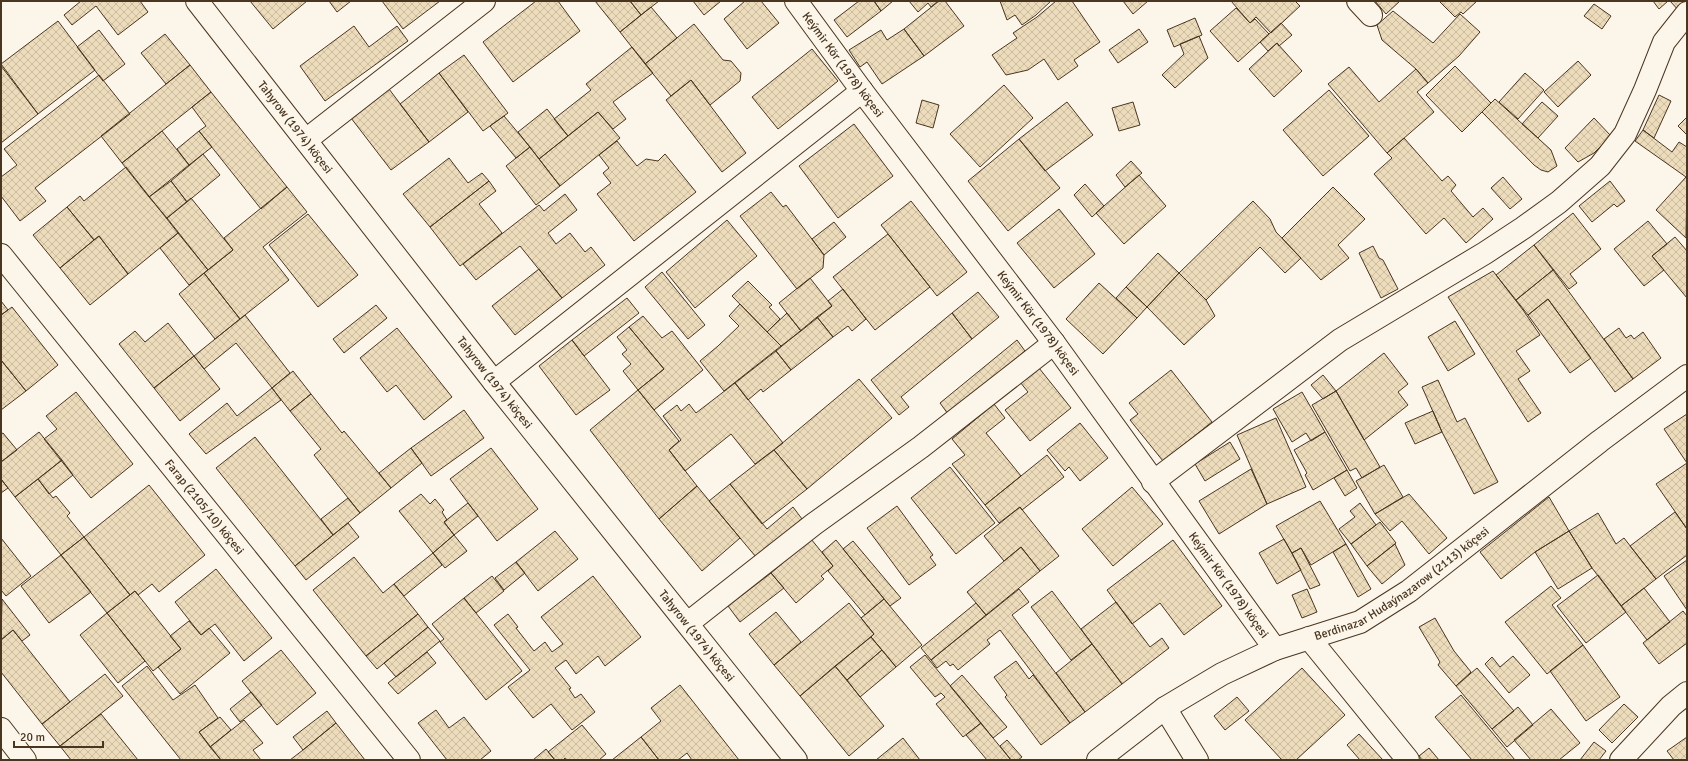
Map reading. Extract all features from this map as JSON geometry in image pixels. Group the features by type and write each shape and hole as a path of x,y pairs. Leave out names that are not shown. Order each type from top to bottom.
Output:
{"street":[{"name":"Tahyrow (1974) köçesi","path":"197,1 494,382 796,760"},
{"path":"306,140 484,1"},
{"name":"Keýmir Kör (1978) köçesi","path":"796,1 862,91 1054,343 1275,649"},
{"path":"1153,482 1340,340 1485,253 1559,202 1600,166 1624,134 1645,90 1664,42 1687,14"},
{"path":"494,382 862,91"},
{"name":"Farap (2105/10) köçesi","path":"1,255 409,760"},
{"path":"688,623 814,524 922,447 1054,343"},
{"name":"Berdinazar Hudaýnazarow (2113) köçesi","path":"1098,760 1165,708 1222,674 1275,649 1360,622 1410,591 1600,440 1687,376"},
{"path":"1309,638 1408,760"},
{"path":"1621,760 1671,706 1687,693"},
{"path":"1165,708 1197,760"},
{"path":"1,729 25,760"}],"building":[{"path":"81,1 140,1 148,12 118,35 96,6 72,25 64,15"},
{"path":"250,1 307,1 273,29"},
{"path":"329,1 351,1 337,12"},
{"path":"382,1 440,1 403,29"},
{"path":"536,1 558,1 580,31 513,82 483,42"},
{"path":"595,1 630,1 641,15 620,32"},
{"path":"630,1 659,1 641,15"},
{"path":"693,1 721,1 704,15"},
{"path":"745,1 761,1 779,23 747,49 724,19"},
{"path":"859,1 874,1 881,11 847,37 834,20"},
{"path":"874,1 893,1 881,11"},
{"path":"909,1 938,1 931,7 928,3 918,12"},
{"path":"939,1 945,1 964,26 924,56 904,29"},
{"path":"1000,1 1051,1 1036,15 1022,25 1015,15 1007,20"},
{"path":"1056,1 1072,1 1100,42 1074,60 1078,66 1058,80 1044,59 1028,70 1006,75 992,55 1017,38 1013,33 1037,17"},
{"path":"1123,1 1148,1 1133,14"},
{"path":"1231,1 1295,1 1300,6 1271,33 1256,17 1250,23"},
{"path":"1375,1 1400,1 1386,14"},
{"path":"1439,1 1477,1 1463,14 1461,12 1455,17"},
{"path":"1653,1 1668,1 1659,9"},
{"path":"1670,1 1687,1 1687,4 1680,12"},
{"path":"1594,4 1611,16 1602,29 1584,16"},
{"path":"651,7 677,38 645,64 620,32"},
{"path":"1236,8 1250,23 1255,19 1269,34 1238,62 1210,31"},
{"path":"1393,11 1433,43 1460,14 1480,32 1459,56 1428,83 1416,69 1382,40 1377,25"},
{"path":"1195,18 1202,35 1174,47 1167,30"},
{"path":"58,21 95,70 38,114 1,64"},
{"path":"1281,23 1292,35 1279,46 1277,43 1268,51 1260,42"},
{"path":"694,24 723,60 731,61 741,73 740,81 710,105 691,80 671,96 645,64"},
{"path":"354,26 369,47 397,26 408,41 325,101 300,66"},
{"path":"904,29 924,56 882,84 867,62 860,67 849,50 881,30 887,40"},
{"path":"1139,29 1148,42 1118,63 1109,50"},
{"path":"99,30 125,64 103,81 77,47"},
{"path":"165,34 190,65 166,84 141,53"},
{"path":"1199,36 1208,58 1175,88 1162,75 1184,54 1180,44"},
{"path":"1277,43 1302,71 1274,97 1249,69"},
{"path":"632,47 653,73 613,102 626,119 613,129 598,112 568,136 554,119 591,90 586,84"},
{"path":"812,49 838,81 778,129 752,97"},
{"path":"464,55 508,113 483,131 439,73"},
{"path":"1578,61 1591,75 1558,107 1544,92"},
{"path":"190,65 211,92 122,163 101,136"},
{"path":"1,66 38,114 1,143"},
{"path":"1455,66 1491,103 1462,132 1426,95"},
{"path":"1349,67 1379,102 1416,69 1428,83 1417,92 1434,112 1387,153 1328,84"},
{"path":"439,73 468,112 429,142 400,104"},
{"path":"1525,73 1544,90 1518,119 1499,102"},
{"path":"99,75 130,114 35,188 46,201 20,221 1,196 1,177 17,165 4,149"},
{"path":"691,80 746,153 722,172 666,100"},
{"path":"1004,85 1033,118 980,167 950,134"},
{"path":"389,89 429,142 391,170 351,118"},
{"path":"1329,90 1369,136 1323,176 1283,130"},
{"path":"211,92 287,187 261,209 199,131 206,126 192,107"},
{"path":"1659,95 1671,101 1654,138 1643,130"},
{"path":"1495,99 1551,150 1557,166 1548,172 1541,170 1534,165 1482,112"},
{"path":"922,100 939,105 933,128 916,123"},
{"path":"1067,102 1093,135 1045,171 1019,139"},
{"path":"1133,102 1140,125 1119,131 1112,108"},
{"path":"1542,102 1558,116 1538,138 1522,124"},
{"path":"547,109 568,136 539,159 518,132"},
{"path":"598,112 620,138 560,186 539,159"},
{"path":"504,116 530,147 516,158 490,126"},
{"path":"1687,117 1687,135 1678,126"},
{"path":"1594,118 1611,136 1594,153 1578,162 1565,148"},
{"path":"854,124 893,176 838,218 799,166"},
{"path":"1643,130 1672,152 1679,142 1687,147 1686,177 1635,141"},
{"path":"162,131 189,165 149,197 122,163"},
{"path":"199,131 212,147 189,165 177,149"},
{"path":"1404,138 1442,181 1448,176 1456,185 1451,191 1473,217 1483,208 1493,219 1466,243 1444,218 1426,234 1374,174 1392,158 1387,153"},
{"path":"1019,139 1060,188 1008,231 968,181"},
{"path":"617,141 637,166 646,159 658,161 665,154 696,192 634,241 597,194 611,183 603,173 609,168 599,155"},
{"path":"530,147 560,186 536,205 506,166"},
{"path":"203,154 220,175 187,202 171,181"},
{"path":"449,158 468,183 482,173 489,181 430,227 403,194"},
{"path":"1131,161 1142,173 1125,187 1116,175"},
{"path":"126,167 178,233 128,274 99,236 94,240 67,207 80,196 84,201"},
{"path":"1139,175 1166,206 1124,244 1096,213"},
{"path":"1503,177 1522,199 1510,209 1491,188"},
{"path":"1686,177 1687,179 1686,238 1656,210"},
{"path":"171,181 187,202 167,218 149,197"},
{"path":"489,181 496,191 479,204 502,233 460,266 430,227"},
{"path":"1610,181 1625,201 1617,207 1614,204 1592,222 1579,206"},
{"path":"1085,184 1104,206 1092,217 1074,195"},
{"path":"287,187 307,212 263,247 289,280 240,319 204,273 233,250 224,238"},
{"path":"1333,187 1365,219 1338,245 1349,258 1321,280 1282,238"},
{"path":"771,192 783,207 786,205 824,255 823,268 797,289 740,216"},
{"path":"565,194 577,210 548,233 556,244 570,233 585,252 591,247 605,265 562,298 520,246 476,280 463,264 539,205 544,211"},
{"path":"191,198 233,250 208,270 167,218"},
{"path":"911,201 967,272 937,296 881,225"},
{"path":"1253,201 1270,219 1276,232 1301,258 1285,273 1260,247 1206,300 1179,273"},
{"path":"67,207 94,240 60,268 33,235"},
{"path":"1059,209 1095,254 1054,288 1017,243"},
{"path":"1573,213 1601,249 1570,274 1577,283 1569,289 1534,245"},
{"path":"308,214 358,275 318,307 269,245"},
{"path":"727,220 757,256 695,308 666,272"},
{"path":"1648,221 1667,244 1652,256 1664,270 1644,286 1614,249"},
{"path":"834,222 846,237 824,255 812,239"},
{"path":"178,233 208,270 189,285 160,248"},
{"path":"888,234 930,287 875,330 833,277"},
{"path":"99,236 128,274 90,305 60,268"},
{"path":"1675,237 1687,251 1687,298 1652,256"},
{"path":"1534,245 1553,270 1516,300 1496,275"},
{"path":"1373,246 1379,258 1383,260 1398,289 1381,298 1359,253"},
{"path":"1158,253 1179,273 1147,307 1126,287"},
{"path":"539,269 562,298 515,335 492,306"},
{"path":"1553,270 1633,379 1615,392 1548,299 1528,315 1516,300"},
{"path":"1493,271 1540,335 1516,351 1530,371 1518,379 1541,413 1528,422 1448,297"},
{"path":"662,272 705,325 688,339 645,287"},
{"path":"204,273 240,319 215,339 179,294"},
{"path":"1179,273 1206,300 1215,316 1184,345 1147,307"},
{"path":"810,278 832,306 801,331 779,303"},
{"path":"748,281 772,305 769,307 780,319 767,332 732,296"},
{"path":"1099,283 1137,318 1103,354 1066,319"},
{"path":"1126,287 1147,307 1137,318 1116,298"},
{"path":"843,289 866,319 852,331 848,326 833,337 817,317 832,306 828,301"},
{"path":"978,292 999,317 972,339 952,313"},
{"path":"627,298 639,313 584,356 572,340"},
{"path":"1548,299 1591,358 1570,373 1528,315"},
{"path":"1,301 8,310 1,315"},
{"path":"740,304 781,346 724,391 700,361 739,326 729,316"},
{"path":"376,305 387,318 344,353 333,339"},
{"path":"12,307 58,365 26,391 1,360 1,315"},
{"path":"787,313 801,331 781,346 767,332"},
{"path":"952,313 972,339 901,397 909,407 899,415 871,380"},
{"path":"245,315 290,373 272,388 236,343 204,369 194,356"},
{"path":"643,316 662,338 672,331 703,370 654,410 638,390 664,369 629,327"},
{"path":"817,317 833,337 791,370 776,351"},
{"path":"1455,321 1475,354 1448,371 1428,337"},
{"path":"168,323 194,356 154,388 119,344 135,331 145,342"},
{"path":"629,327 664,369 638,390 623,371 631,364 622,354 627,350 617,337"},
{"path":"397,328 452,397 424,420 396,385 387,392 360,358"},
{"path":"1619,328 1626,338 1631,335 1634,339 1643,332 1661,358 1633,379 1604,339"},
{"path":"572,340 610,390 576,415 539,366"},
{"path":"1017,340 1025,351 948,414 940,403"},
{"path":"776,351 791,370 763,392 761,389 748,400 735,383"},
{"path":"1384,353 1408,384 1398,392 1408,405 1364,440 1336,391"},
{"path":"194,356 220,389 180,421 154,388"},
{"path":"1,360 26,391 1,410"},
{"path":"1039,368 1071,408 1030,441 1005,410 1028,392 1020,382"},
{"path":"1171,370 1212,422 1163,461 1130,420 1138,414 1129,403"},
{"path":"293,371 311,394 290,411 272,388"},
{"path":"1323,375 1336,391 1323,399 1311,385"},
{"path":"859,379 892,418 807,489 774,450"},
{"path":"1438,380 1457,422 1465,418 1498,482 1474,494 1442,432 1422,387"},
{"path":"735,383 783,443 755,464 731,434 685,471 669,450 681,440 663,416 677,405 681,411 689,404 696,413"},
{"path":"272,388 281,400 206,454 189,434 227,403 237,416"},
{"path":"638,390 679,441 669,450 697,486 659,519 590,430"},
{"path":"1336,391 1380,467 1362,478 1356,468 1350,471 1312,405"},
{"path":"76,392 133,464 91,498 44,439 57,429 46,416"},
{"path":"1302,392 1325,432 1311,441 1306,433 1292,442 1273,409"},
{"path":"311,394 342,433 344,431 391,488 360,513 314,455 321,449 290,411"},
{"path":"994,404 1005,418 986,433 1021,476 985,505 952,464 965,455 952,439"},
{"path":"464,410 484,438 431,476 411,448"},
{"path":"1433,411 1442,432 1415,444 1405,423"},
{"path":"1687,414 1687,463 1664,429"},
{"path":"1276,418 1306,487 1267,504 1237,435"},
{"path":"1080,423 1108,458 1080,481 1069,467 1065,471 1047,450"},
{"path":"39,432 62,460 15,497 1,479 1,462"},
{"path":"1325,432 1347,470 1313,490 1305,475 1307,473 1294,450"},
{"path":"3,433 17,450 1,462 1,434"},
{"path":"255,437 333,535 295,566 216,468"},
{"path":"1230,442 1240,459 1205,481 1195,464"},
{"path":"411,448 422,463 391,488 379,473"},
{"path":"491,448 538,509 497,541 450,479"},
{"path":"774,450 807,489 762,524 730,484"},
{"path":"1047,455 1064,477 1022,510 1020,507 999,523 985,505"},
{"path":"62,460 73,475 49,494 38,479"},
{"path":"1687,463 1687,529 1656,484"},
{"path":"1384,465 1403,497 1375,514 1356,481"},
{"path":"950,467 995,523 956,554 911,498"},
{"path":"1251,469 1267,504 1219,534 1199,501"},
{"path":"1347,470 1357,488 1345,496 1334,478"},
{"path":"1,479 8,488 1,493"},
{"path":"38,479 53,498 56,496 70,513 67,516 84,537 61,555 15,497"},
{"path":"730,484 767,529 793,507 802,519 756,557 709,501"},
{"path":"149,485 205,555 159,592 152,584 138,595 135,591 130,595 84,537"},
{"path":"697,486 740,538 702,571 659,519"},
{"path":"1132,487 1163,524 1113,566 1082,529"},
{"path":"421,494 430,504 435,499 444,510 442,512 447,520 444,522 454,535 433,553 399,511"},
{"path":"1409,494 1447,538 1429,554 1402,521 1390,531 1375,514"},
{"path":"1549,497 1569,531 1535,552 1501,579 1480,552"},
{"path":"348,498 360,513 333,535 321,519"},
{"path":"1320,501 1346,544 1311,565 1301,548 1292,553 1276,526"},
{"path":"468,503 478,516 454,535 444,522"},
{"path":"1360,503 1376,525 1351,544 1339,529 1355,517 1350,511"},
{"path":"897,506 933,555 930,557 936,565 909,585 867,528"},
{"path":"1020,507 1059,556 1040,571 1021,547 1004,561 984,536"},
{"path":"1675,512 1687,529 1687,555 1656,579 1630,546"},
{"path":"1598,513 1616,544 1624,538 1656,579 1621,606 1592,568 1569,531"},
{"path":"1380,522 1396,543 1367,566 1351,544"},
{"path":"348,523 359,537 306,580 295,566"},
{"path":"555,531 578,559 538,591 516,562"},
{"path":"1569,531 1592,568 1558,589 1535,552"},
{"path":"454,535 467,551 445,568 433,553"},
{"path":"84,537 130,595 107,613 61,555"},
{"path":"1,538 31,576 6,596 1,590"},
{"path":"811,539 833,566 821,576 824,579 796,603 771,573"},
{"path":"1284,539 1301,570 1277,584 1259,553"},
{"path":"836,540 884,599 865,615 828,571 833,566 822,552"},
{"path":"1173,540 1222,606 1184,635 1160,603 1132,624 1107,590"},
{"path":"853,541 901,598 890,606 843,549"},
{"path":"1346,544 1371,589 1358,597 1333,552"},
{"path":"1395,544 1405,565 1382,584 1367,566"},
{"path":"1021,547 1040,571 986,615 967,592"},
{"path":"1301,548 1320,585 1310,589 1292,553"},
{"path":"433,553 442,565 404,596 394,584"},
{"path":"61,555 91,592 49,623 21,586"},
{"path":"354,557 383,593 394,584 418,614 366,656 313,590"},
{"path":"1687,560 1687,610 1664,576"},
{"path":"516,562 525,573 504,590 495,578"},
{"path":"216,569 272,638 244,661 215,624 201,635 175,602"},
{"path":"771,573 784,588 740,622 728,606"},
{"path":"1598,575 1626,612 1586,643 1557,606"},
{"path":"492,576 504,591 476,613 464,598"},
{"path":"593,576 641,637 605,666 598,656 576,674 566,660 555,668 571,688 569,689 575,698 581,694 595,712 572,730 551,704 533,718 508,687 530,670 494,625 508,614 518,627 516,628 534,651 545,642 552,652 563,644 541,617"},
{"path":"1551,586 1561,598 1552,605 1583,645 1547,674 1505,622"},
{"path":"1644,588 1670,622 1647,640 1621,606"},
{"path":"1019,589 1029,602 1012,615 1085,712 1070,723 1000,630 987,640 990,644 958,670 953,664 950,666 946,661 937,668 931,660"},
{"path":"1307,589 1317,612 1302,618 1292,595"},
{"path":"135,591 181,649 153,671 107,613"},
{"path":"1052,591 1092,644 1071,660 1031,607"},
{"path":"464,598 522,671 486,700 440,642 444,639 432,624"},
{"path":"2,599 30,635 22,641 13,630 1,640"},
{"path":"884,599 922,645 896,667 871,637 874,634 861,618"},
{"path":"1116,602 1150,647 1162,638 1169,648 1122,684 1081,629"},
{"path":"849,603 874,634 800,696 774,665"},
{"path":"976,603 986,615 931,660 921,648"},
{"path":"1683,611 1687,616 1687,643 1659,664 1643,643"},
{"path":"776,612 801,642 774,665 749,634"},
{"path":"107,613 145,661 118,683 80,635"},
{"path":"418,614 428,627 377,669 366,656"},
{"path":"1435,618 1454,651 1471,672 1456,686 1438,665 1440,662 1419,627"},
{"path":"189,621 201,635 209,628 230,653 180,694 158,667 181,649 170,636"},
{"path":"428,627 440,641 396,677 384,663"},
{"path":"13,630 70,702 42,724 1,672 1,640"},
{"path":"871,637 882,650 847,680 835,666"},
{"path":"1092,644 1122,684 1085,712 1056,673"},
{"path":"1583,645 1620,697 1586,721 1550,671"},
{"path":"281,650 316,693 277,725 242,681"},
{"path":"882,650 896,667 860,697 847,680"},
{"path":"427,652 436,663 398,694 388,683"},
{"path":"925,655 981,723 963,737 936,704 945,697 941,693 935,697 910,667"},
{"path":"1513,656 1530,675 1509,693 1485,664 1492,657 1500,667"},
{"path":"1016,661 1029,679 1033,675 1070,723 1041,745 1005,697 1007,695 994,677"},
{"path":"147,666 173,700 195,685 218,718 199,732 221,760 181,760 122,686"},
{"path":"835,666 884,726 849,756 800,696"},
{"path":"1302,668 1345,715 1296,760 1282,760 1245,720"},
{"path":"1477,668 1514,711 1492,729 1456,686"},
{"path":"105,674 123,696 60,746 42,724"},
{"path":"962,675 1007,727 993,738 950,686"},
{"path":"680,685 739,760 692,760 687,753 678,760 659,760 641,737 661,721 651,708"},
{"path":"251,692 262,705 240,722 230,709"},
{"path":"1461,695 1515,760 1472,760 1435,717"},
{"path":"1237,697 1249,711 1225,730 1214,716"},
{"path":"1624,704 1638,717 1612,743 1599,730"},
{"path":"1518,707 1533,725 1507,747 1492,729"},
{"path":"1551,709 1580,743 1559,760 1531,760 1514,740"},
{"path":"436,710 449,728 464,717 491,751 480,760 447,760 418,723"},
{"path":"327,711 336,723 303,750 293,737"},
{"path":"101,714 138,760 71,760 60,746"},
{"path":"220,717 231,730 210,747 199,732"},
{"path":"244,720 263,743 253,750 261,760 221,760 210,747"},
{"path":"336,723 365,760 290,760 303,750"},
{"path":"981,723 1011,760 987,760 966,735"},
{"path":"582,725 606,754 599,760 566,760 565,758 563,760 555,760 548,752"},
{"path":"1359,734 1383,760 1360,760 1347,745"},
{"path":"641,737 659,760 612,760"},
{"path":"1687,737 1687,760 1674,760 1667,751"},
{"path":"903,738 920,760 876,760"},
{"path":"1007,740 1022,757 1018,760 1011,760 1000,746"},
{"path":"1594,742 1606,751 1599,760 1580,760"},
{"path":"1429,748 1439,760 1422,760 1419,756"},
{"path":"546,749 555,760 533,760"}]}
